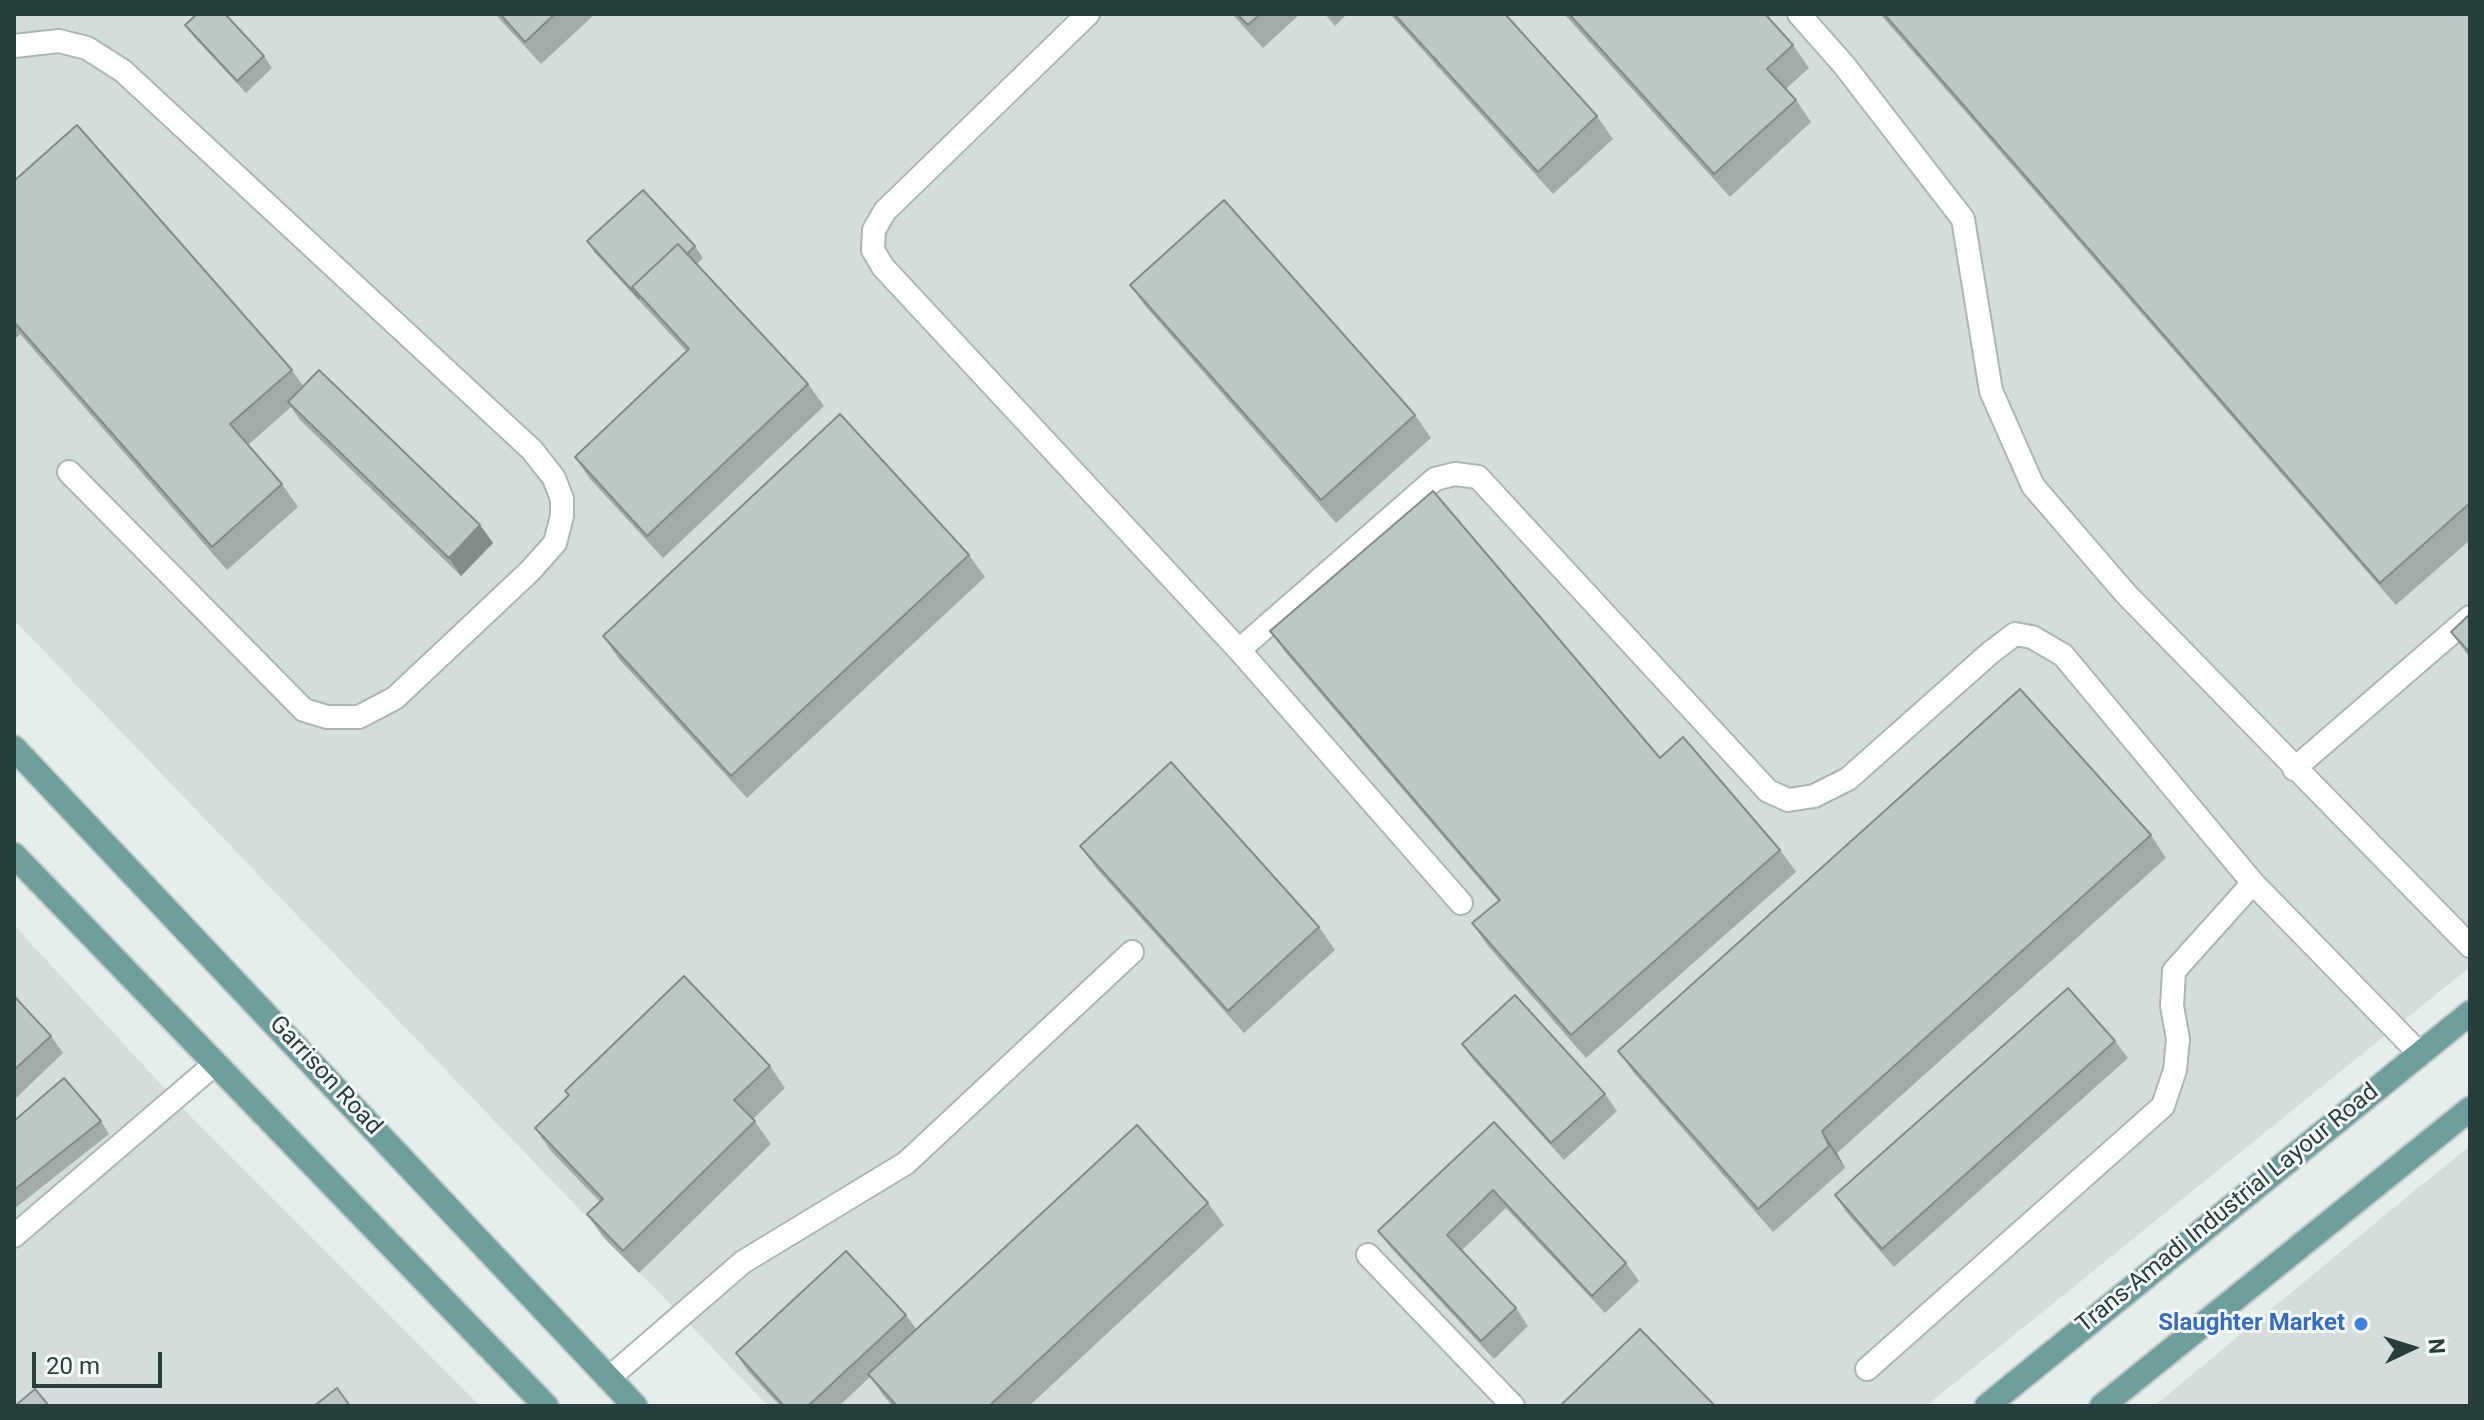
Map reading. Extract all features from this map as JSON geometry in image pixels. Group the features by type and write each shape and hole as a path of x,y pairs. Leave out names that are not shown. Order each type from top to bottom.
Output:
{"main road":[{"name":"Garrison Road","path":"14,748 635,1406"},
{"path":"14,855 546,1406"},
{"name":"Trans-Amadi Industrial Layour Road","path":"1987,1406 2470,1013"},
{"path":"2102,1406 2470,1109"}],"lane":[{"path":"1088,14 885,211 874,230 873,250 883,267 1239,650 1461,903"},
{"path":"1799,14 1844,65 1963,219 1991,391 2033,486 2126,594 2470,946"},
{"path":"14,46 59,41 87,48 123,71 532,450 554,478 562,499 562,516 555,543 530,571 395,698 359,717 327,717 304,710 69,472"},
{"path":"1239,650 1435,479 1455,474 1478,477 1768,791 1788,800 1814,796 1848,779 1990,653 2015,634 2032,637 2063,655 2253,883 2419,1053"},
{"path":"2294,769 2470,617"},
{"path":"1867,1369 2163,1106 2175,1070 2178,1039 2172,1006 2174,971 2253,883"},
{"path":"609,1378 743,1262 906,1163 1132,952"},
{"path":"14,1236 216,1063"},
{"path":"1368,1255 1513,1406"}],"shaded area":[{"path":"14,14 2470,14 2470,967 1926,1406 768,1406 14,620"},
{"path":"14,925 193,1119 480,1406 14,1406"},
{"name":"Slaughter Market","path":"2470,1146 2470,1406 2154,1406 2419,1187"}],"building":[{"path":"197,14 225,14 264,56 237,81 185,25"},
{"path":"500,14 555,14 525,42"},
{"path":"1237,14 1260,14 1248,25"},
{"path":"1394,14 1505,14 1597,116 1538,172"},
{"path":"1569,14 1765,14 1793,45 1767,69 1796,100 1714,174"},
{"path":"1884,14 2470,14 2470,503 2380,583"},
{"path":"77,125 292,370 230,424 282,484 212,547 14,322 14,181"},
{"path":"643,190 695,246 687,254 678,244 632,287 639,298 587,241"},
{"path":"1224,200 1415,415 1321,500 1130,285"},
{"path":"678,244 808,384 647,536 575,457 689,349 632,287"},
{"path":"319,370 480,525 449,558 288,402"},
{"path":"840,414 969,555 731,776 603,636"},
{"path":"1433,491 1660,758 1683,737 1780,850 1571,1035 1472,923 1500,900 1270,631"},
{"path":"2470,614 2470,653 2451,632"},
{"path":"2020,689 2151,835 1822,1131 1829,1146 1758,1209 1618,1051"},
{"path":"1171,762 1319,927 1228,1011 1080,846"},
{"path":"684,976 770,1066 734,1100 755,1121 623,1251 587,1214 603,1199 535,1128 569,1095 565,1091"},
{"path":"2068,988 2115,1041 1882,1249 1835,1195"},
{"path":"1515,995 1605,1094 1551,1143 1462,1044"},
{"path":"14,996 51,1036 14,1070"},
{"path":"64,1078 101,1121 14,1190 14,1121"},
{"path":"1494,1122 1626,1263 1592,1296 1493,1190 1447,1235 1516,1308 1481,1341 1378,1231"},
{"path":"1137,1125 1208,1203 989,1406 897,1406 868,1374"},
{"path":"846,1251 906,1315 808,1406 784,1406 736,1353"},
{"path":"1640,1329 1715,1406 1560,1406"},
{"path":"337,1388 350,1406 314,1406"},
{"path":"35,1389 49,1406 15,1406"}],"place":[{"name":"Slaughter Market","path":"2361,1324"}]}
